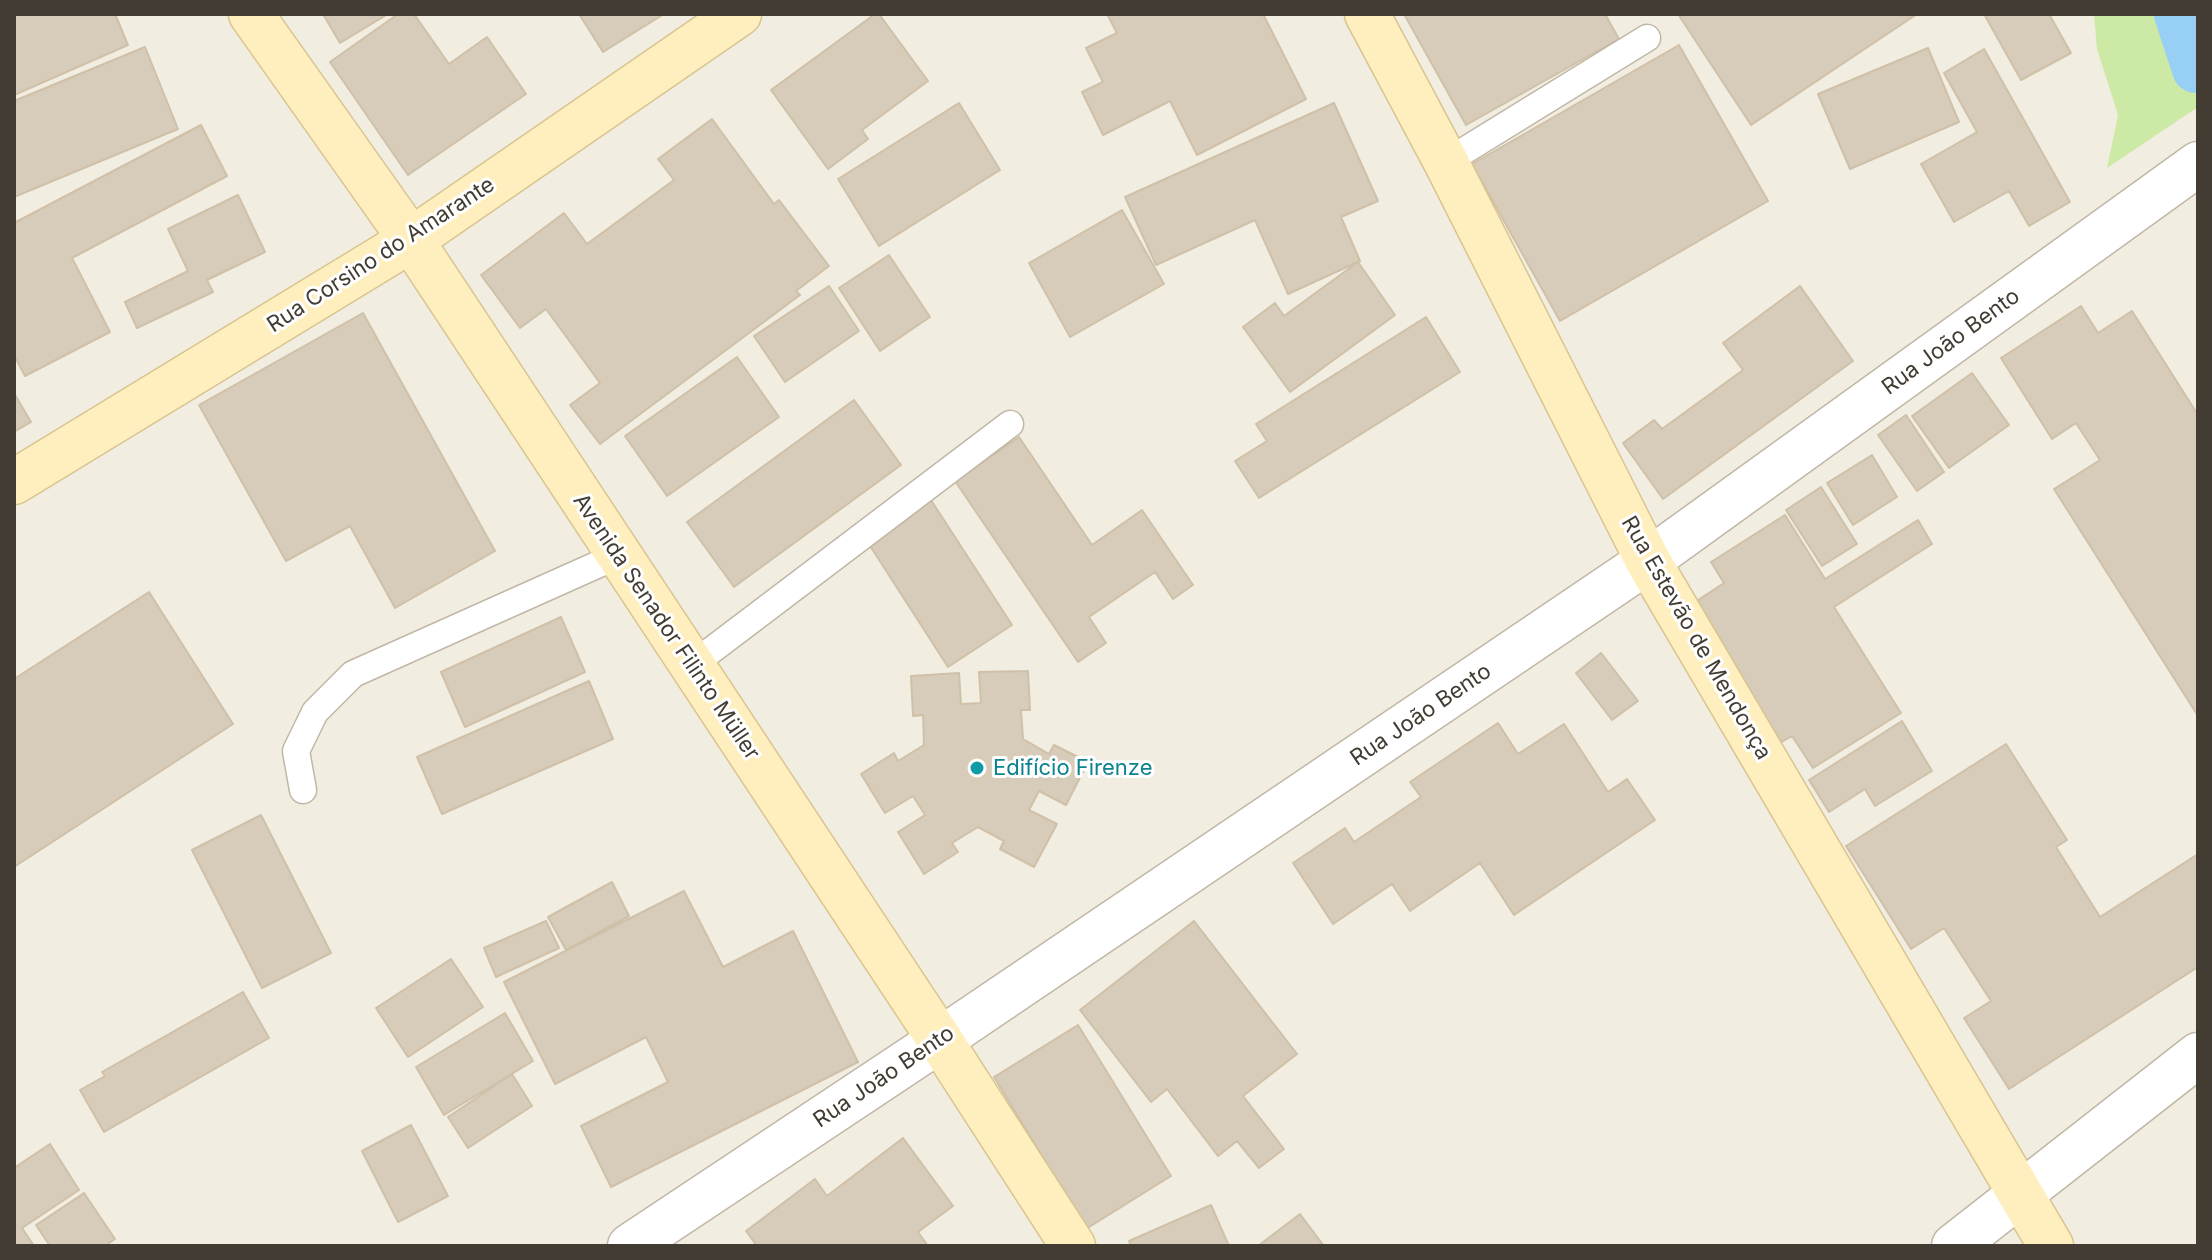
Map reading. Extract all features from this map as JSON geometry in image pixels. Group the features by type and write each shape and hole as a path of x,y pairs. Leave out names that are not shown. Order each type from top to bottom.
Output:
{"street":[{"name":"Avenida Senador Filinto Müller","path":"251,14 411,240 1073,1246"},
{"name":"Rua Corsino do Amarante","path":"14,482 411,240 739,14"},
{"name":"Rua Estevão de Mendonça","path":"1367,14 1446,162 1648,561 2051,1246"},
{"name":"Rua João Bento","path":"630,1246 1648,561 2198,164"},
{"path":"1954,1246 2198,1055"}],"lane":[{"path":"1446,162 1647,38"},
{"path":"692,665 1010,424"},
{"path":"303,790 296,751 315,712 353,674 619,555"}],"green space":[{"path":"2094,14 2198,14 2198,107 2107,168 2118,115 2097,49"}],"building":[{"path":"14,14 115,14 128,45 14,95"},
{"path":"323,14 388,14 340,43"},
{"path":"398,14 414,14 449,64 487,37 526,94 408,175 330,62"},
{"path":"579,14 664,14 603,52"},
{"path":"879,14 928,81 862,130 868,139 828,169 771,90"},
{"path":"1107,14 1263,14 1306,99 1197,155 1170,101 1103,135 1082,92 1103,82 1086,48 1117,33"},
{"path":"1404,14 1605,14 1619,39 1466,125"},
{"path":"1678,14 1917,14 1751,125"},
{"path":"1984,14 2049,14 2071,53 2021,80"},
{"path":"1679,45 1768,201 1560,321 1472,164"},
{"path":"145,47 178,129 14,197 14,101"},
{"path":"1928,48 1959,122 1850,169 1818,94"},
{"path":"1984,49 2070,202 2029,226 2009,191 1954,222 1921,164 1977,132 1944,73"},
{"path":"959,103 1000,170 879,246 838,179"},
{"path":"1334,103 1378,201 1341,217 1360,261 1288,294 1255,220 1156,265 1125,197"},
{"path":"712,119 774,204 779,200 829,266 796,291 800,295 600,444 570,405 600,383 546,309 520,328 481,275 564,213 587,244 674,180 658,159"},
{"path":"201,125 227,176 72,258 110,332 25,376 14,355 14,223"},
{"path":"238,195 265,252 207,280 213,292 137,328 125,302 188,271 168,229"},
{"path":"1122,210 1164,284 1070,337 1029,263"},
{"path":"889,255 930,317 880,351 839,288"},
{"path":"1358,262 1395,315 1290,392 1243,327 1275,303 1284,316"},
{"path":"829,286 859,331 785,382 754,336"},
{"path":"1800,286 1853,361 1663,499 1623,443 1654,420 1662,429 1743,370 1723,343"},
{"path":"2081,306 2098,333 2132,311 2198,415 2198,716 2054,489 2100,460 2076,423 2052,439 2001,358"},
{"path":"363,313 495,551 395,608 350,526 286,561 199,405"},
{"path":"1426,317 1460,372 1259,498 1235,461 1267,441 1256,424"},
{"path":"737,357 779,417 667,496 625,436"},
{"path":"1972,373 2009,425 1949,468 1912,416"},
{"path":"14,393 31,422 14,432"},
{"path":"854,400 901,465 734,587 687,522"},
{"path":"1906,415 1944,472 1917,491 1878,435"},
{"path":"1019,437 1092,545 1142,510 1193,585 1173,599 1155,572 1089,617 1106,643 1078,662 955,481"},
{"path":"1872,455 1897,497 1853,525 1827,483"},
{"path":"1821,487 1857,544 1822,566 1786,510"},
{"path":"929,497 1012,625 948,667 865,538"},
{"path":"1785,515 1825,579 1918,520 1932,544 1834,607 1901,713 1813,768 1792,736 1778,744 1695,602 1724,583 1711,562"},
{"path":"149,592 233,724 14,867 14,679"},
{"path":"561,617 585,672 465,727 441,672"},
{"path":"1601,653 1638,701 1612,720 1576,673"},
{"name":"Edifício Firenze","path":"1028,671 1030,710 1021,710 1023,739 1049,754 1054,745 1088,762 1066,805 1039,791 1029,810 1057,824 1034,867 1000,849 1004,841 978,827 952,843 958,852 924,874 898,832 925,815 913,796 885,813 861,774 894,753 898,761 924,745 923,715 913,716 911,676 959,673 961,704 981,703 979,672"},
{"path":"589,681 613,739 442,814 417,757"},
{"path":"1902,721 1932,771 1875,806 1865,789 1829,812 1809,780"},
{"path":"1498,723 1518,754 1564,724 1608,792 1627,779 1655,820 1514,915 1480,863 1410,911 1392,884 1333,924 1293,863 1345,828 1354,842 1421,797 1410,782"},
{"path":"2006,744 2067,840 2056,847 2100,917 2198,854 2198,967 2009,1089 1964,1018 1991,1001 1944,928 1911,949 1846,846"},
{"path":"261,815 331,953 262,988 192,850"},
{"path":"612,882 629,916 566,950 548,917"},
{"path":"684,891 723,967 793,931 858,1062 611,1187 581,1126 668,1082 646,1037 555,1084 504,982"},
{"path":"546,921 559,948 496,977 484,948"},
{"path":"1194,921 1297,1054 1243,1096 1284,1149 1259,1168 1237,1141 1218,1156 1167,1089 1151,1102 1080,1010"},
{"path":"451,959 483,1007 408,1057 376,1008"},
{"path":"243,992 269,1038 104,1132 80,1090 105,1076 102,1072"},
{"path":"505,1013 533,1061 444,1115 416,1067"},
{"path":"1078,1025 1171,1176 1086,1229 994,1077"},
{"path":"512,1074 532,1106 468,1148 448,1117"},
{"path":"411,1125 448,1196 398,1222 362,1151"},
{"path":"903,1138 953,1206 918,1232 928,1246 757,1246 746,1231 815,1179 827,1196"},
{"path":"50,1144 79,1190 22,1228 34,1246 14,1246 14,1168"},
{"path":"84,1193 115,1239 105,1246 50,1246 36,1225"},
{"path":"1211,1205 1229,1246 1131,1246 1129,1241"},
{"path":"1300,1214 1324,1246 1258,1246"}],"waterway":[{"path":"2178,14 2196,69"}],"place":[{"name":"Edifício Firenze","path":"977,768"}]}
